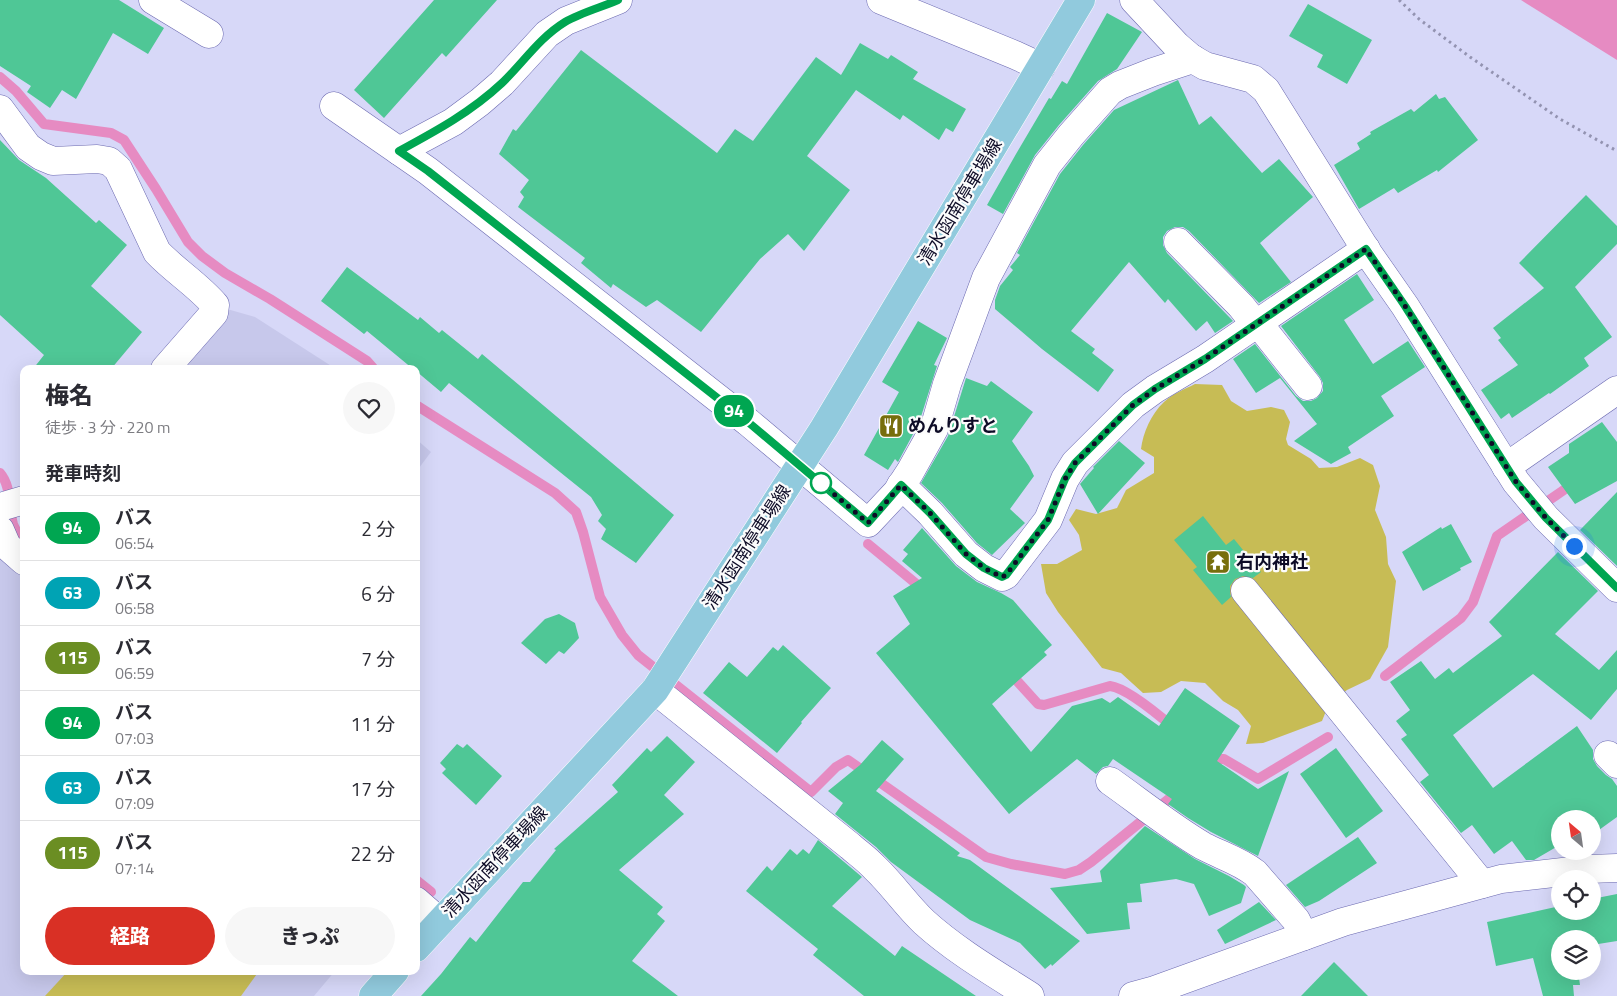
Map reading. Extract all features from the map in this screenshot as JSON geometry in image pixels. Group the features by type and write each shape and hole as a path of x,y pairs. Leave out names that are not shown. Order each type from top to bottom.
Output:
{"main road":[{"name":"清水函南停車場線","path":"420,944 655,690 800,465 1081,0"},
{"path":"373,996 391,975"}],"street":[{"path":"153,0 209,34"},
{"path":"399,151 453,122 480,102 502,83 547,34 566,21 574,7 618,0"},
{"path":"881,0 1015,55 1041,68"},
{"path":"1134,0 1177,46 1193,60 1205,66 1253,80 1266,90 1516,482 1546,518 1617,588"},
{"path":"334,106 428,171 748,422 868,523 901,485 934,430 947,384 986,278 1047,165 1110,92 1128,81 1193,60"},
{"path":"0,109 28,147 41,156 53,161 97,159 109,161 114,165 118,169 157,252 215,305 214,313 168,365"},
{"path":"1178,242 1257,324 1308,386"},
{"path":"901,485 930,513 966,554 984,568 1002,577 1006,575 1048,520 1065,479 1075,463 1133,405 1155,389 1205,359 1366,249"},
{"path":"1506,467 1617,390"},
{"path":"7,511 7,546 20,557"},
{"path":"1244,592 1482,884"},
{"path":"655,690 876,868 911,909 940,935 986,968 1030,996"},
{"path":"1110,781 1204,846 1248,867 1296,920 1304,936"},
{"path":"1133,996 1155,990 1344,922 1482,884 1520,876 1617,868"},
{"path":"420,904 440,922"}],"path":[{"path":"1399,0 1419,20 1470,57 1560,119 1617,151"}],"shaded area":[{"path":"1521,0 1617,0 1617,60"},
{"path":"227,309 255,317 330,365 181,365"},
{"path":"1195,384 1222,385 1231,401 1247,411 1271,407 1284,410 1290,422 1286,439 1288,445 1311,459 1319,468 1337,467 1360,458 1373,465 1380,486 1375,510 1386,537 1388,564 1396,581 1388,647 1370,679 1347,690 1328,706 1322,721 1263,743 1246,744 1251,726 1238,710 1223,701 1205,683 1181,681 1161,692 1143,693 1121,673 1102,668 1058,612 1046,593 1041,564 1057,564 1082,550 1079,535 1069,520 1076,509 1096,514 1117,508 1126,490 1154,473 1154,457 1141,449 1148,424 1155,412 1167,399"},
{"path":"420,442 431,452 420,467"},
{"path":"0,553 20,570 20,975 332,975 314,996 0,996"},
{"path":"64,975 256,975 241,996 45,996"}],"building":[{"path":"0,0 119,0 164,28 148,54 113,33 76,99 62,90 50,108 27,92 31,86 0,66"},
{"path":"434,0 497,0 446,57 442,53 384,118 354,90"},
{"path":"1308,4 1372,40 1347,84 1317,67 1323,55 1289,36"},
{"path":"1107,13 1142,32 1117,69 1098,81 1035,155 1003,214 987,205 1049,98 1051,99 1062,81 1067,84"},
{"path":"860,43 888,59 891,55 918,72 913,79 966,109 953,132 946,128 939,140 903,115 900,120 856,90 807,156 850,190 804,251 788,234 760,259 701,332 657,300 646,307 613,284 611,288 581,263 585,258 518,207 524,197 520,192 529,180 499,154 513,129 516,131 581,50 717,153 735,129 753,141 816,57 841,75"},
{"path":"1178,80 1199,125 1211,116 1262,173 1279,159 1313,197 1260,243 1291,282 1259,303 1189,231 1183,227 1175,227 1167,231 1163,237 1163,245 1167,253 1233,321 1215,333 1207,321 1196,331 1168,299 1165,303 1129,262 1071,331 1095,349 1092,353 1114,370 1098,392 1042,349 995,309 995,300 1000,286 1013,270 1010,267 1020,255 1017,253 1060,174 1083,145 1114,110"},
{"path":"1436,94 1439,99 1445,97 1478,140 1438,172 1437,170 1398,193 1394,188 1359,209 1334,165 1360,149 1357,143 1371,134 1370,132 1411,109 1414,112"},
{"path":"0,140 19,160 46,178 96,223 99,220 127,245 91,286 142,332 114,365 36,365 44,355 0,315"},
{"path":"1586,195 1617,226 1617,244 1575,287 1612,337 1584,358 1589,366 1512,418 1509,413 1501,419 1481,390 1518,365 1498,340 1501,338 1493,328 1544,288 1519,263"},
{"path":"347,267 418,320 420,317 439,333 442,330 478,359 482,354 674,515 636,563 601,539 606,529 598,521 602,515 591,497 449,383 441,392 420,374 420,365 408,365 367,331 364,334 321,301"},
{"path":"1357,274 1374,300 1344,320 1373,364 1408,341 1425,367 1381,396 1394,416 1348,447 1351,453 1331,464 1294,441 1317,424 1280,378 1256,393 1233,359 1255,344 1296,396 1303,401 1311,401 1317,398 1323,391 1323,383 1320,377 1281,326"},
{"path":"918,321 947,338 934,365 937,366 919,423 898,462 895,459 888,470 864,455 899,392 882,382"},
{"path":"966,378 987,386 991,381 1033,412 1012,441 1034,476 1010,509 1025,523 992,555 977,543 942,503 921,483 948,436"},
{"path":"1602,422 1617,442 1617,481 1575,504 1548,467 1569,453 1569,444"},
{"path":"1119,441 1145,463 1098,514 1080,484 1093,467"},
{"path":"1617,492 1617,566 1580,530"},
{"path":"1203,516 1226,545 1234,539 1261,572 1253,578 1243,576 1235,579 1230,586 1231,597 1222,605 1193,570 1197,567 1174,540"},
{"path":"1451,524 1472,562 1423,591 1402,552 1441,527 1442,529"},
{"path":"922,528 956,566 977,582 1013,600 1052,645 1044,652 1047,655 992,704 1031,752 1072,706 1102,698 1110,703 1118,697 1159,726 1185,688 1240,726 1217,761 1258,789 1289,771 1258,856 1188,818 1168,804 1172,799 1113,759 1108,766 1103,767 1096,774 1077,759 1009,814 876,653 910,624 893,596 922,578 902,561 908,554 903,550"},
{"path":"1558,552 1598,591 1555,634 1599,670 1617,650 1617,689 1591,720 1533,674 1453,735 1493,788 1577,726 1593,750 1593,759 1597,766 1617,786 1617,817 1601,829 1601,810 1551,810 1551,850 1534,860 1526,860 1512,841 1494,854 1472,825 1461,833 1420,782 1429,775 1401,739 1407,735 1396,721 1410,710 1390,682 1421,661 1435,679 1449,668 1453,673 1502,636 1489,622"},
{"path":"559,614 575,623 579,638 564,654 559,651 546,664 521,643 545,619"},
{"path":"783,645 831,688 777,753 703,693 729,662 747,677 773,647 778,651"},
{"path":"667,736 695,762 664,795 684,814 619,870 663,907 657,914 665,921 632,961 678,996 421,996 470,937 476,942 523,882 530,882 556,850 554,849 618,792 612,785 647,748 651,752"},
{"path":"882,740 904,759 876,791 960,853 957,856 970,860 1080,941 1052,966 1051,964 1045,969 1020,943 970,920 891,862 876,847 835,814 843,803 828,791 860,765"},
{"path":"457,744 463,748 467,744 502,776 476,805 442,773 446,769 440,763"},
{"path":"1336,748 1383,811 1346,838 1300,774"},
{"path":"1145,826 1195,859 1244,885 1246,887 1241,903 1209,916 1194,884 1176,879 1140,884 1142,902 1127,903 1130,929 1087,934 1050,888 1102,882 1100,871"},
{"path":"1358,837 1377,863 1319,901 1305,907 1286,885"},
{"path":"818,840 862,877 832,906 895,956 902,946 976,996 864,996 813,955 818,949 746,891 767,866 772,871 790,849 797,855 803,849 809,854"},
{"path":"1617,894 1617,941 1601,944 1601,930 1551,930 1551,980 1579,980 1580,985 1573,985 1574,996 1543,996 1533,958 1496,966 1487,922 1551,908 1551,920 1601,920 1601,897"},
{"path":"1259,902 1276,920 1225,944 1217,930"},
{"path":"1334,962 1368,996 1301,996"}],"waterway":[{"path":"0,77 16,91 44,124 111,133 124,140 188,242 202,256 225,273 270,299 370,365"},
{"path":"420,408 555,493 576,512 600,597 622,635 638,655 811,792 836,767 848,760 986,857 1011,864 1065,874 1079,870 1091,862 1180,790"},
{"path":"0,473 8,491 11,518 20,536"},
{"path":"1385,676 1461,618 1473,602 1497,536 1574,483"},
{"path":"868,544 925,591"},
{"path":"1009,672 1038,704 1044,705 1110,686 1134,697 1174,728"},
{"path":"1208,766 1216,759 1224,759 1258,779 1328,737"},
{"path":"420,883 431,892"}],"bus line":[{"name":"94","path":"618,0 566,21 547,34 502,83 480,102 453,122 399,151 428,171 748,422 868,523 897,492 901,485 930,513 966,554 984,568 1002,577 1006,575 1048,520 1065,479 1075,463 1133,405 1155,389 1205,359 1366,249 1405,306 1516,482 1546,518 1617,588"}],"place":[{"name":"めんりすと","path":"891,426"},
{"name":"右内神社","path":"1218,562"}],"route":[{"path":"821,483 868,523 897,492 901,485 930,513 966,554 984,568 1002,577 1006,575 1048,520 1065,479 1075,463 1133,405 1155,389 1205,359 1366,249 1405,306 1516,482 1546,518 1574,546"}]}
